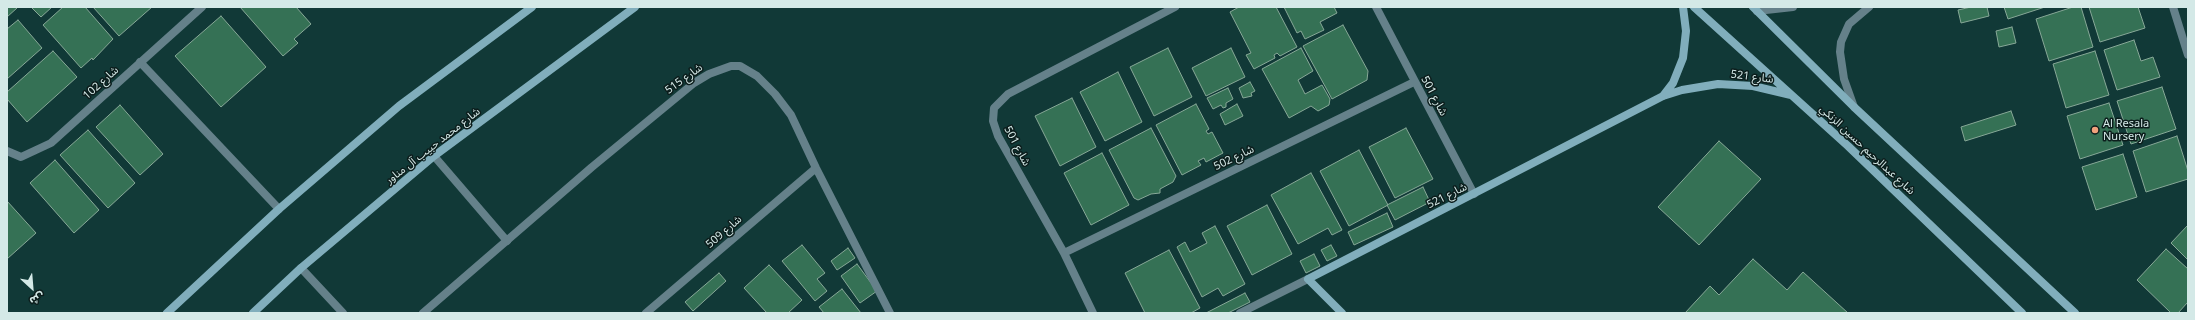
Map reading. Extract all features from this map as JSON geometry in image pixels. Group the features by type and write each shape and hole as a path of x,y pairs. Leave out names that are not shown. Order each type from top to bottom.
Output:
{"street":[{"name":"شارع 102","path":"7,151 21,157 51,143 202,7"},
{"path":"167,313 279,209 398,106 532,7"},
{"name":"شارع محمد حبيب آل مناور","path":"253,313 301,268 434,156 635,7"},
{"name":"شارع 501","path":"1093,313 1064,253 998,136 993,121 994,108 1008,94 1175,7"},
{"name":"شارع 501","path":"1376,7 1474,194"},
{"name":"شارع 521","path":"1663,96 1673,83 1683,58 1686,30 1684,7"},
{"name":"شارع عبدالرحيم حسين الزنكي","path":"1694,7 1854,152 2022,313"},
{"path":"1755,9 1793,7"},
{"path":"1854,107 1844,79 1840,52 1841,42 1849,24 1869,7"},
{"path":"2173,7 2188,55"},
{"name":"شارع عبدالرحيم حسين الزنكي","path":"1755,9 1854,107 2075,313"},
{"path":"140,62 279,209"},
{"name":"شارع 515","path":"423,313 592,167 694,83 709,74 730,66 740,66 752,73 775,94 791,115 816,168 890,313"},
{"name":"شارع 502","path":"1064,253 1414,82"},
{"name":"شارع 521","path":"1240,313 1663,96 1682,90 1718,84 1753,86 1791,95"},
{"path":"434,156 507,241"},
{"name":"شارع 509","path":"646,313 816,168"},
{"path":"301,268 343,313"},
{"path":"1308,279 1342,313"}],"building":[{"path":"7,7 16,7 17,8 7,17"},
{"path":"31,7 52,7 41,17"},
{"path":"63,7 85,7 113,39 93,60 92,58 81,68 43,25"},
{"path":"93,7 152,7 119,36"},
{"path":"240,7 296,7 311,24 294,39 298,43 283,56"},
{"path":"1239,7 1276,7 1297,47 1280,56 1277,53 1274,55 1275,58 1254,69 1246,55 1251,53 1230,12"},
{"path":"1284,7 1334,7 1337,13 1320,22 1324,30 1305,39 1301,31 1297,33"},
{"path":"1971,7 1987,7 1989,16 1961,23 1958,10"},
{"path":"2004,7 2045,7 2008,19"},
{"path":"2073,7 2081,7 2093,47 2049,61 2036,19"},
{"path":"2089,7 2138,7 2145,28 2100,42"},
{"path":"221,16 266,67 221,107 175,56"},
{"path":"18,20 42,48 7,79 7,29"},
{"path":"1343,25 1368,71 1367,80 1332,99 1303,46"},
{"path":"2012,27 2016,43 1999,47 1996,31"},
{"path":"2134,40 2141,61 2153,57 2160,77 2117,90 2104,50"},
{"path":"1168,48 1192,97 1154,116 1130,67"},
{"path":"1231,48 1245,77 1206,96 1192,68"},
{"path":"1301,48 1313,71 1298,80 1305,94 1322,85 1330,99 1329,105 1318,111 1311,106 1289,118 1262,69"},
{"path":"53,51 77,77 27,122 7,99 7,92"},
{"path":"2095,51 2109,95 2066,108 2053,64"},
{"path":"1118,72 1142,122 1105,141 1080,92"},
{"path":"1250,82 1255,91 1251,93 1252,96 1243,98 1239,88"},
{"path":"2162,87 2176,129 2131,144 2117,101"},
{"path":"1228,88 1233,99 1226,103 1226,107 1223,108 1221,105 1213,109 1207,98"},
{"path":"1072,98 1096,147 1060,166 1035,116"},
{"name":"Al Resala Nursery","path":"2109,103 2123,145 2080,159 2067,116"},
{"path":"1196,104 1209,129 1206,131 1208,134 1212,132 1223,153 1206,162 1204,158 1198,161 1201,165 1182,175 1156,125"},
{"path":"1237,104 1243,116 1225,125 1220,114"},
{"path":"120,105 163,154 140,175 96,127"},
{"path":"2011,111 2016,125 1965,141 1961,127"},
{"path":"1151,128 1176,176 1173,182 1160,189 1160,193 1151,194 1138,200 1134,198 1109,150"},
{"path":"1406,128 1433,179 1395,198 1369,147"},
{"path":"88,130 135,183 108,208 60,155"},
{"path":"2177,136 2188,171 2188,179 2146,192 2133,151"},
{"path":"1719,141 1761,179 1699,245 1658,207"},
{"path":"1359,150 1388,205 1349,226 1320,171"},
{"path":"1102,153 1129,205 1091,225 1064,173"},
{"path":"2123,154 2137,197 2096,210 2082,167"},
{"path":"55,160 99,210 74,233 30,183"},
{"path":"1311,173 1342,230 1332,235 1328,228 1298,244 1271,195"},
{"path":"1423,187 1430,202 1395,220 1387,205"},
{"path":"7,201 36,233 7,259"},
{"path":"1267,205 1292,254 1252,275 1227,226"},
{"path":"1387,213 1393,227 1354,245 1348,232"},
{"path":"2188,225 2188,260 2171,243"},
{"path":"1215,226 1245,284 1223,296 1218,288 1202,297 1177,247 1185,242 1190,252 1207,243 1202,233"},
{"path":"802,245 825,273 817,279 827,291 815,301 782,261"},
{"path":"1331,245 1337,256 1327,261 1321,250"},
{"path":"848,248 855,258 837,270 831,261"},
{"path":"2166,249 2188,269 2188,302 2178,313 2171,313 2137,280"},
{"path":"1169,250 1200,308 1191,313 1145,313 1125,273"},
{"path":"1314,254 1320,266 1306,273 1300,261"},
{"path":"1753,259 1787,290 1803,272 1848,313 1685,313 1710,286 1719,295"},
{"path":"857,264 877,291 860,303 841,276"},
{"path":"769,265 802,300 788,313 767,313 744,288"},
{"path":"719,273 726,281 693,311 685,302"},
{"path":"842,289 861,313 824,313 819,307"},
{"path":"1245,293 1250,302 1228,313 1206,313"}],"place":[{"name":"Al Resala Nursery","path":"2095,130"}]}
